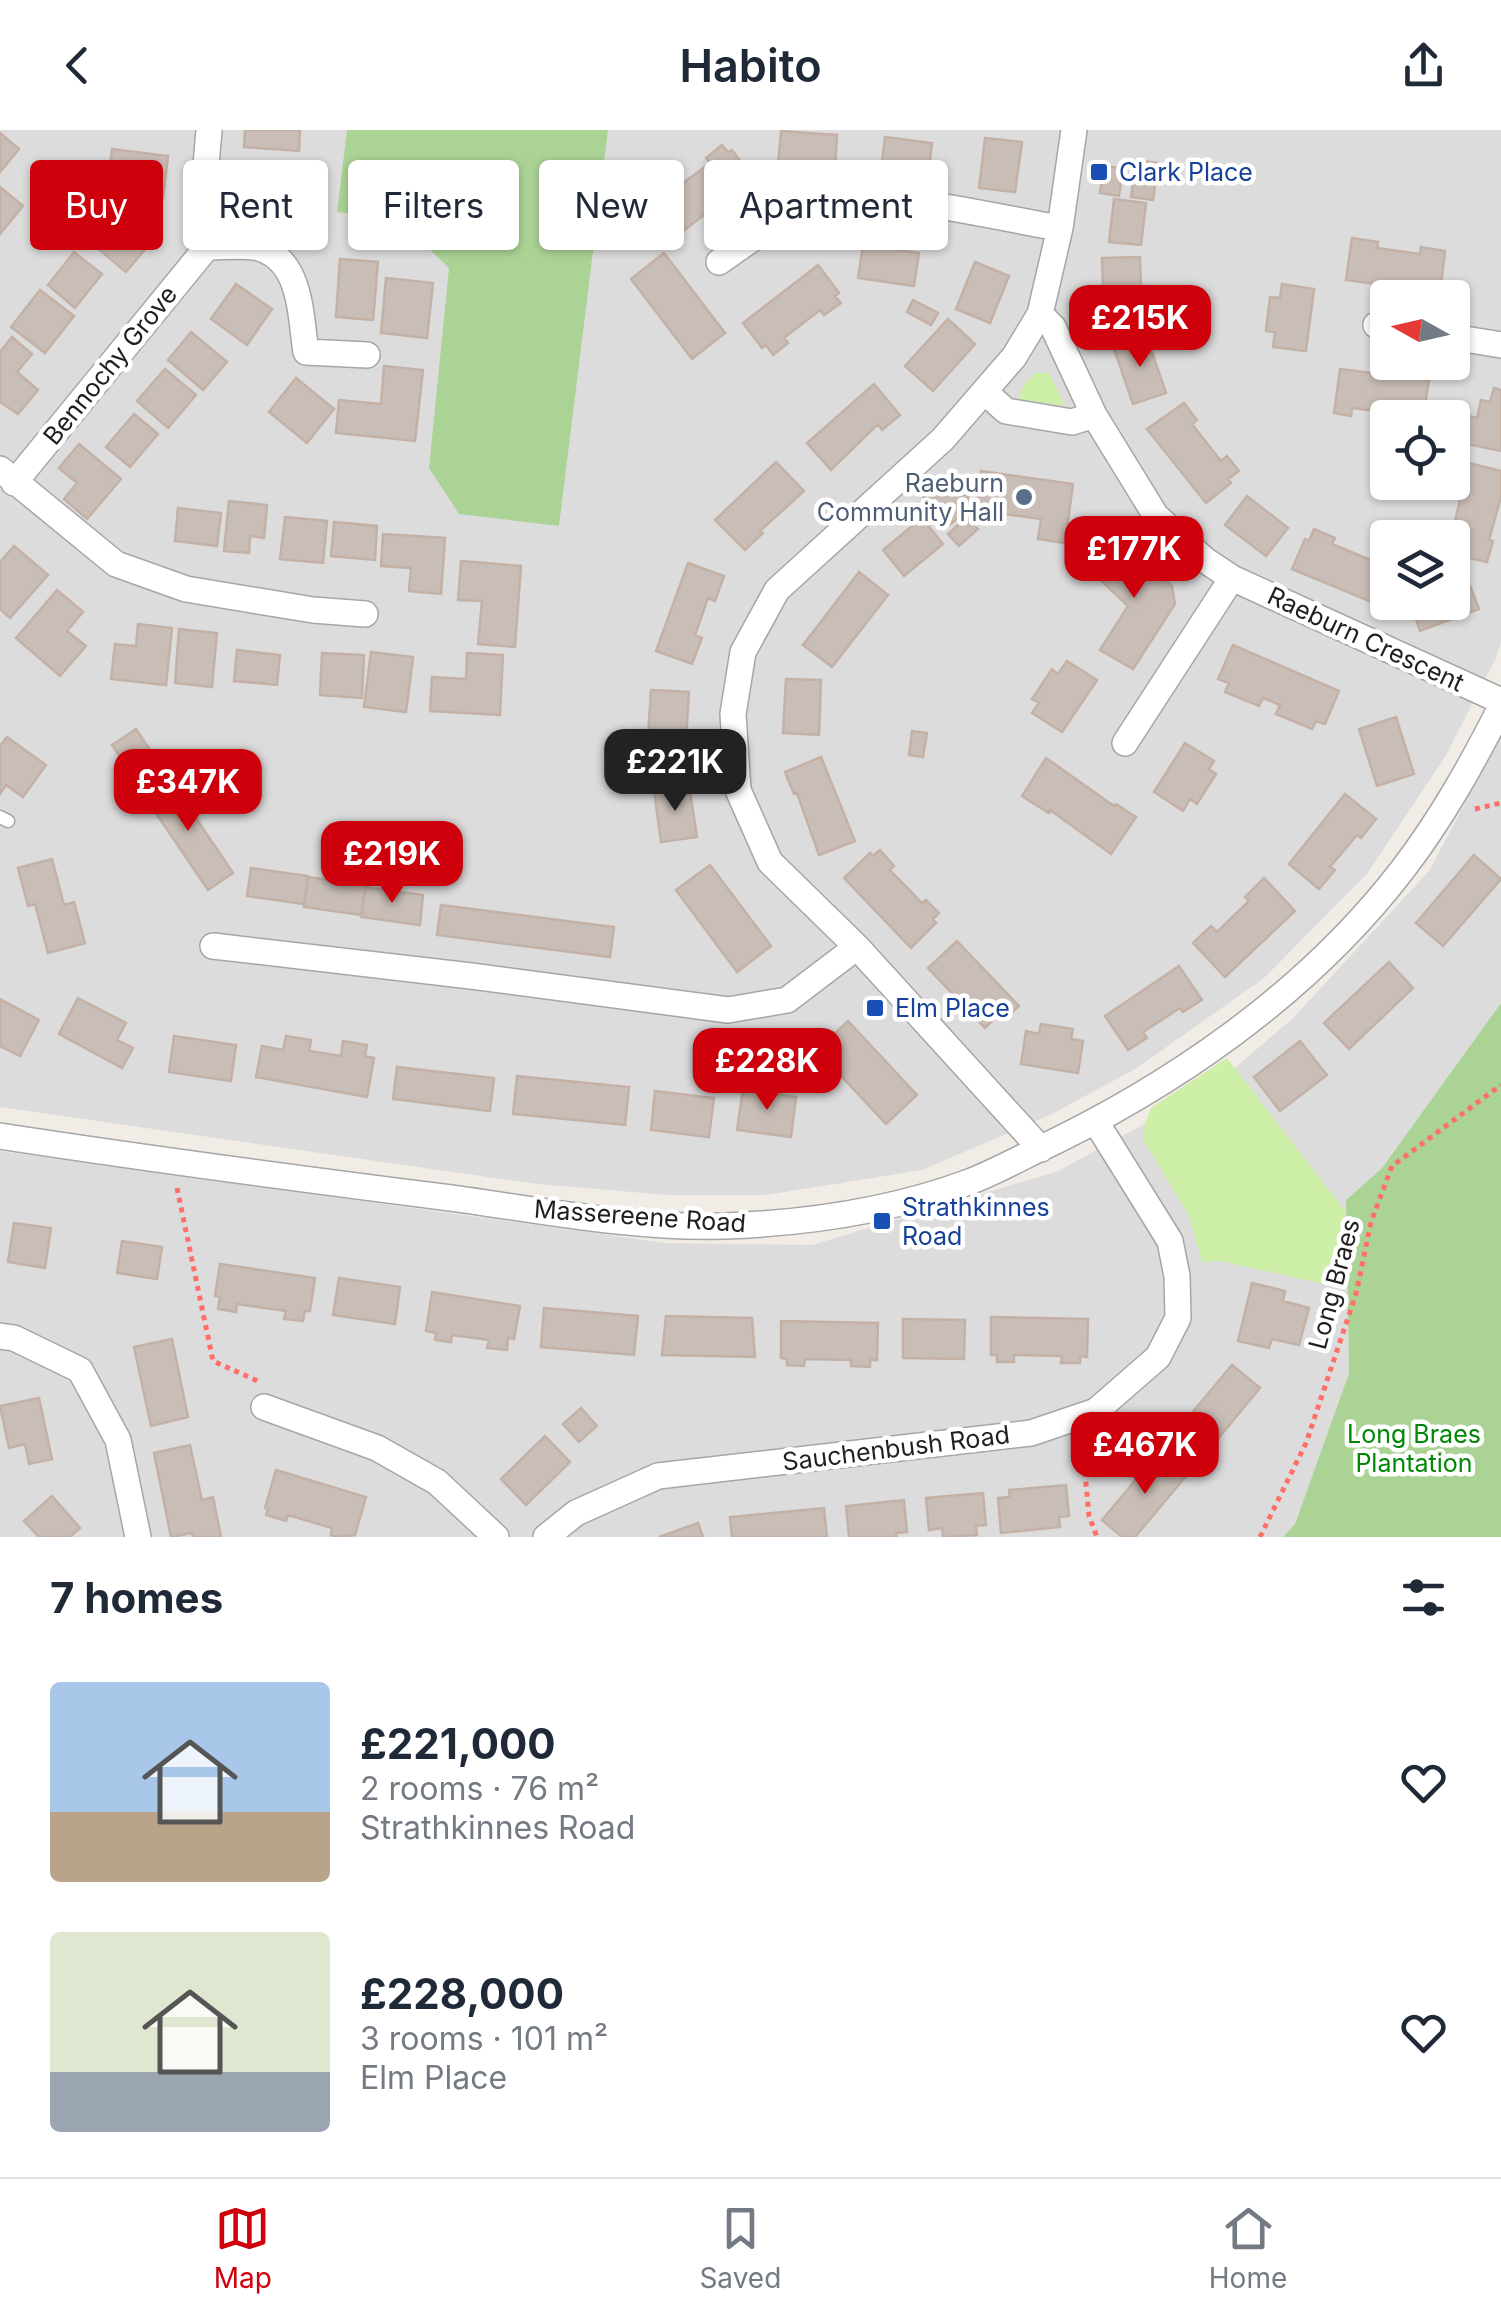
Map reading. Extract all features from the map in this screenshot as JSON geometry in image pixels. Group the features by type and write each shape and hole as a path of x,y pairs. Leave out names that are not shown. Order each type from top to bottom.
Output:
{"street":[{"path":"206,160 208,130"},
{"path":"1040,1149 856,947 770,862 738,790 734,714 742,652 778,590 943,439 1014,358 1040,314 1060,228 1074,130"},
{"path":"718,262 785,218 828,198 872,196 1060,228"},
{"name":"Bennochy Grove","path":"7,476 203,250"},
{"path":"262,250 277,256 293,276 306,352 367,356"},
{"name":"Raeburn Crescent","path":"1040,314 1053,327 1094,414 1156,516 1206,560 1232,578 1501,704"},
{"path":"1470,341 1501,345"},
{"path":"986,393 1006,412 1072,422 1094,414"},
{"path":"7,476 116,564 186,589 313,610 365,614"},
{"path":"1126,743 1232,578"},
{"name":"Massereene Road","path":"0,1136 581,1215 720,1226 835,1217 898,1203 973,1181 1096,1122 1204,1055 1312,968 1373,904 1424,840 1464,781 1501,704"},
{"path":"213,946 728,1010 787,1000 856,947"},
{"name":"Sauchenbush Road","path":"546,1537 576,1513 658,1476 1032,1432 1096,1410 1158,1357 1178,1318 1177,1276 1170,1241 1096,1122"},
{"path":"0,1336 14,1338 80,1370 118,1440 138,1537"},
{"path":"264,1407 377,1448 437,1482 496,1537"}],"path":[{"name":"Long Braes","path":"1260,1537 1306,1443 1356,1294 1371,1222 1392,1166 1501,1085"},
{"path":"181,1207 214,1361 260,1380 264,1407"},
{"path":"1080,1416 1088,1516 1097,1537"}],"shaded area":[{"path":"0,130 1501,130 1501,642 1445,757 1367,874 1264,978 1137,1068 1052,1114 922,1170 766,1195 668,1195 537,1184 0,1107"},
{"path":"1501,735 1501,1003 1382,1168 1346,1200 1349,1373 1295,1524 1283,1537 0,1537 0,1151 665,1243 812,1245 1058,1171 1235,1068 1293,1018 1429,871"}],"green space":[{"path":"347,130 608,130 604,160 539,160 539,250 593,250 559,526 459,514 429,468 449,268 430,250 519,250 519,160 348,160 348,213 337,212"},
{"path":"1035,373 1049,373 1065,406 1018,399"},
{"name":"Long Braes Plantation","path":"1501,1003 1501,1537 1283,1537 1295,1524 1349,1373 1346,1200 1382,1168"},
{"path":"1227,1058 1345,1211 1337,1287 1220,1261 1202,1262 1189,1216 1144,1141 1144,1126 1151,1108"}],"building":[{"path":"245,130 300,130 299,151 244,147"},
{"path":"781,131 837,135 836,160 778,160"},
{"path":"0,133 19,149 0,172"},
{"path":"885,137 932,143 930,160 882,160"},
{"path":"985,138 1022,142 1015,192 979,188"},
{"path":"722,145 740,160 708,160"},
{"path":"112,149 168,156 163,198 163,160 111,160"},
{"path":"1136,160 1158,163 1153,200 1131,197"},
{"path":"1104,166 1123,168 1119,196 1100,193"},
{"path":"704,168 704,215 684,230 684,182"},
{"path":"0,187 23,206 0,234"},
{"path":"1114,199 1146,203 1141,245 1109,242"},
{"path":"1352,238 1378,242 1377,248 1420,254 1421,247 1445,251 1442,280 1370,280 1370,283 1346,280"},
{"path":"100,250 145,250 126,272"},
{"path":"862,250 919,253 914,286 858,278"},
{"path":"74,252 102,274 75,308 48,285"},
{"path":"664,253 725,333 692,359 631,279"},
{"path":"1140,257 1142,319 1104,320 1102,258"},
{"path":"340,259 378,262 373,320 336,317"},
{"path":"975,262 1009,276 990,323 956,309"},
{"path":"818,265 839,293 835,296 841,303 824,315 820,310 784,338 788,343 773,355 766,345 762,348 743,323"},
{"path":"386,278 433,283 427,338 381,333"},
{"path":"236,284 272,309 247,345 211,319"},
{"path":"1282,284 1314,289 1306,351 1273,347 1275,332 1266,331 1270,297 1280,298"},
{"path":"40,290 74,316 45,353 11,327"},
{"path":"913,300 938,313 931,325 907,312"},
{"path":"948,319 975,344 933,391 905,366"},
{"path":"191,332 227,362 203,390 168,360"},
{"path":"1146,335 1166,393 1133,404 1113,346"},
{"path":"12,337 32,354 17,372 38,390 18,414 0,402 0,352"},
{"path":"384,366 423,370 415,441 336,433 339,400 381,404"},
{"path":"165,369 196,395 168,428 137,401"},
{"path":"1340,369 1370,373 1370,380 1429,380 1426,400 1370,400 1370,410 1352,408 1351,416 1334,413"},
{"path":"296,378 334,409 307,443 269,412"},
{"path":"874,384 900,415 882,430 878,424 831,470 807,443"},
{"path":"1494,388 1501,390 1501,451 1470,445 1470,416 1477,418 1481,400 1490,402"},
{"path":"1184,403 1197,420 1192,424 1221,461 1227,456 1239,471 1228,479 1231,483 1206,503 1147,429"},
{"path":"134,414 158,434 130,467 106,447"},
{"path":"79,444 121,479 87,519 64,499 77,483 59,468"},
{"path":"776,462 804,491 745,550 715,520"},
{"path":"1470,463 1501,471 1501,497 1487,562 1470,558 1470,520 1455,520 1460,500 1470,500"},
{"path":"954,470 969,489 966,512 949,525 924,497"},
{"name":"Raeburn Community Hall","path":"981,471 1073,484 1065,543 1038,539 1041,519 975,510"},
{"path":"1247,496 1288,528 1266,556 1225,525"},
{"path":"229,501 267,505 264,538 250,536 249,553 224,551"},
{"path":"178,508 221,513 217,546 175,541"},
{"path":"285,517 327,521 323,563 280,559"},
{"path":"967,517 978,529 959,546 948,534"},
{"path":"922,518 943,544 904,576 883,550"},
{"path":"334,522 377,526 375,560 331,556"},
{"path":"1314,529 1335,538 1332,544 1370,560 1370,601 1292,569 1305,539 1309,541"},
{"path":"383,534 445,538 441,594 409,591 411,568 381,566"},
{"path":"1125,538 1172,586 1175,604 1133,669 1100,650 1128,606 1089,569"},
{"path":"14,546 48,575 10,618 0,609 0,562"},
{"path":"461,561 521,566 515,647 478,644 482,601 458,600"},
{"path":"688,563 724,576 715,601 708,598 695,635 702,638 692,664 656,651"},
{"path":"859,572 888,595 832,667 803,645"},
{"path":"1470,585 1479,609 1470,612"},
{"path":"57,590 83,612 67,631 86,646 60,676 16,638"},
{"path":"1416,620 1450,620 1420,631"},
{"path":"138,624 172,628 166,685 111,679 115,644 136,646"},
{"path":"179,629 217,633 212,687 175,683"},
{"path":"1233,645 1339,691 1325,724 1316,721 1312,729 1276,714 1280,705 1263,698 1259,706 1225,692 1229,683 1218,679"},
{"path":"237,650 280,655 277,685 234,681"},
{"path":"371,652 413,657 406,712 364,707"},
{"path":"322,653 364,655 362,698 320,695"},
{"path":"467,653 503,655 500,715 430,711 432,677 466,679"},
{"path":"1067,661 1097,680 1062,732 1032,713 1039,703 1032,699 1052,669 1058,674"},
{"path":"786,679 821,680 819,735 783,733"},
{"path":"651,690 689,692 685,755 647,753"},
{"path":"1396,717 1414,774 1377,786 1359,729"},
{"path":"136,729 168,777 145,793 112,745"},
{"path":"912,731 927,733 923,757 909,755"},
{"path":"7,737 46,765 23,797 6,785 0,794 0,746"},
{"path":"1185,743 1214,761 1209,769 1216,774 1197,804 1190,799 1183,811 1154,792"},
{"path":"821,757 855,841 819,855 797,793 794,794 785,772"},
{"path":"1046,758 1136,817 1111,854 1050,810 1049,813 1022,796"},
{"path":"168,777 233,873 208,890 143,794"},
{"path":"689,785 697,837 661,842 654,790"},
{"path":"1345,794 1376,819 1330,867 1335,870 1319,889 1289,864"},
{"path":"880,850 894,866 890,870 922,903 926,900 939,913 933,919 936,923 911,948 844,878 870,853 873,856"},
{"path":"1474,855 1501,879 1443,946 1416,923"},
{"path":"52,859 64,905 74,902 85,943 48,953 35,904 28,906 18,868"},
{"path":"710,865 771,946 737,972 676,890"},
{"path":"251,868 308,876 304,904 247,896"},
{"path":"308,877 366,885 362,915 304,907"},
{"path":"1264,878 1295,911 1225,977 1193,943 1211,926 1217,932 1249,901 1245,897"},
{"path":"365,887 423,895 420,925 361,917"},
{"path":"441,905 614,927 610,957 437,935"},
{"path":"957,941 1019,1006 1003,1020 998,1015 985,1028 928,968"},
{"path":"1389,962 1413,988 1349,1049 1324,1023"},
{"path":"1179,966 1202,1000 1183,1012 1180,1008 1143,1032 1147,1038 1128,1050 1105,1016"},
{"path":"78,998 126,1023 117,1040 133,1048 122,1068 59,1034"},
{"path":"0,999 39,1020 20,1056 0,1046"},
{"path":"848,1021 917,1095 886,1124 817,1050"},
{"path":"1041,1024 1073,1029 1071,1039 1083,1041 1078,1073 1021,1064 1026,1031 1039,1034"},
{"path":"174,1036 236,1045 231,1081 169,1072"},
{"path":"286,1036 311,1040 309,1051 341,1056 343,1041 367,1045 365,1056 374,1058 367,1097 256,1077 262,1046 283,1050"},
{"path":"1300,1041 1327,1075 1280,1111 1254,1077"},
{"path":"397,1067 494,1078 490,1111 393,1099"},
{"path":"517,1076 629,1087 625,1125 513,1114"},
{"path":"743,1089 796,1097 791,1137 737,1130"},
{"path":"655,1091 714,1098 709,1137 651,1130"},
{"path":"14,1223 51,1228 45,1268 8,1262"},
{"path":"122,1241 162,1247 157,1279 117,1273"},
{"path":"220,1264 315,1278 310,1311 305,1311 303,1321 284,1319 286,1311 237,1304 236,1312 218,1309 220,1297 215,1296"},
{"path":"339,1278 400,1287 395,1324 333,1315"},
{"path":"1252,1283 1285,1291 1283,1301 1309,1308 1299,1345 1272,1339 1269,1348 1238,1341"},
{"path":"432,1292 520,1306 514,1339 508,1338 507,1350 487,1348 489,1340 452,1335 451,1342 435,1340 436,1333 426,1331"},
{"path":"544,1308 638,1316 634,1355 541,1347"},
{"path":"666,1316 752,1318 755,1357 662,1355"},
{"path":"991,1317 1088,1319 1087,1357 1080,1356 1080,1363 1061,1363 1062,1356 1014,1355 1014,1362 997,1362 997,1355 991,1355"},
{"path":"903,1319 965,1320 964,1359 903,1358"},
{"path":"781,1321 878,1323 877,1360 870,1360 870,1367 851,1366 851,1360 805,1359 804,1366 787,1365 787,1359 781,1358"},
{"path":"172,1339 188,1417 151,1426 134,1347"},
{"path":"1232,1365 1260,1388 1203,1457 1175,1433"},
{"path":"39,1398 52,1459 29,1464 25,1444 9,1448 0,1406"},
{"path":"581,1408 597,1426 579,1442 563,1424"},
{"path":"545,1436 570,1462 526,1505 501,1479"},
{"path":"190,1445 202,1500 213,1497 221,1537 193,1537 192,1533 171,1537 154,1453"},
{"path":"1159,1452 1187,1475 1135,1537 1122,1537 1102,1520"},
{"path":"276,1470 366,1497 355,1535 336,1537 331,1535 332,1528 288,1515 286,1521 266,1515"},
{"path":"1066,1485 1069,1516 1059,1517 1060,1527 1001,1533 998,1498 1010,1497 1009,1490"},
{"path":"983,1493 986,1525 976,1526 977,1535 943,1537 942,1528 929,1530 926,1498"},
{"path":"52,1496 80,1528 70,1537 39,1537 24,1521"},
{"path":"904,1500 907,1532 896,1533 897,1537 849,1537 846,1506"},
{"path":"824,1508 827,1537 732,1537 730,1517"},
{"path":"698,1523 703,1537 659,1537"}],"place":[{"name":"Clark Place","path":"1099,172"},
{"name":"Raeburn Community Hall","path":"1024,497"},
{"name":"Elm Place","path":"875,1008"},
{"name":"Strathkinnes Road","path":"882,1221"}]}
